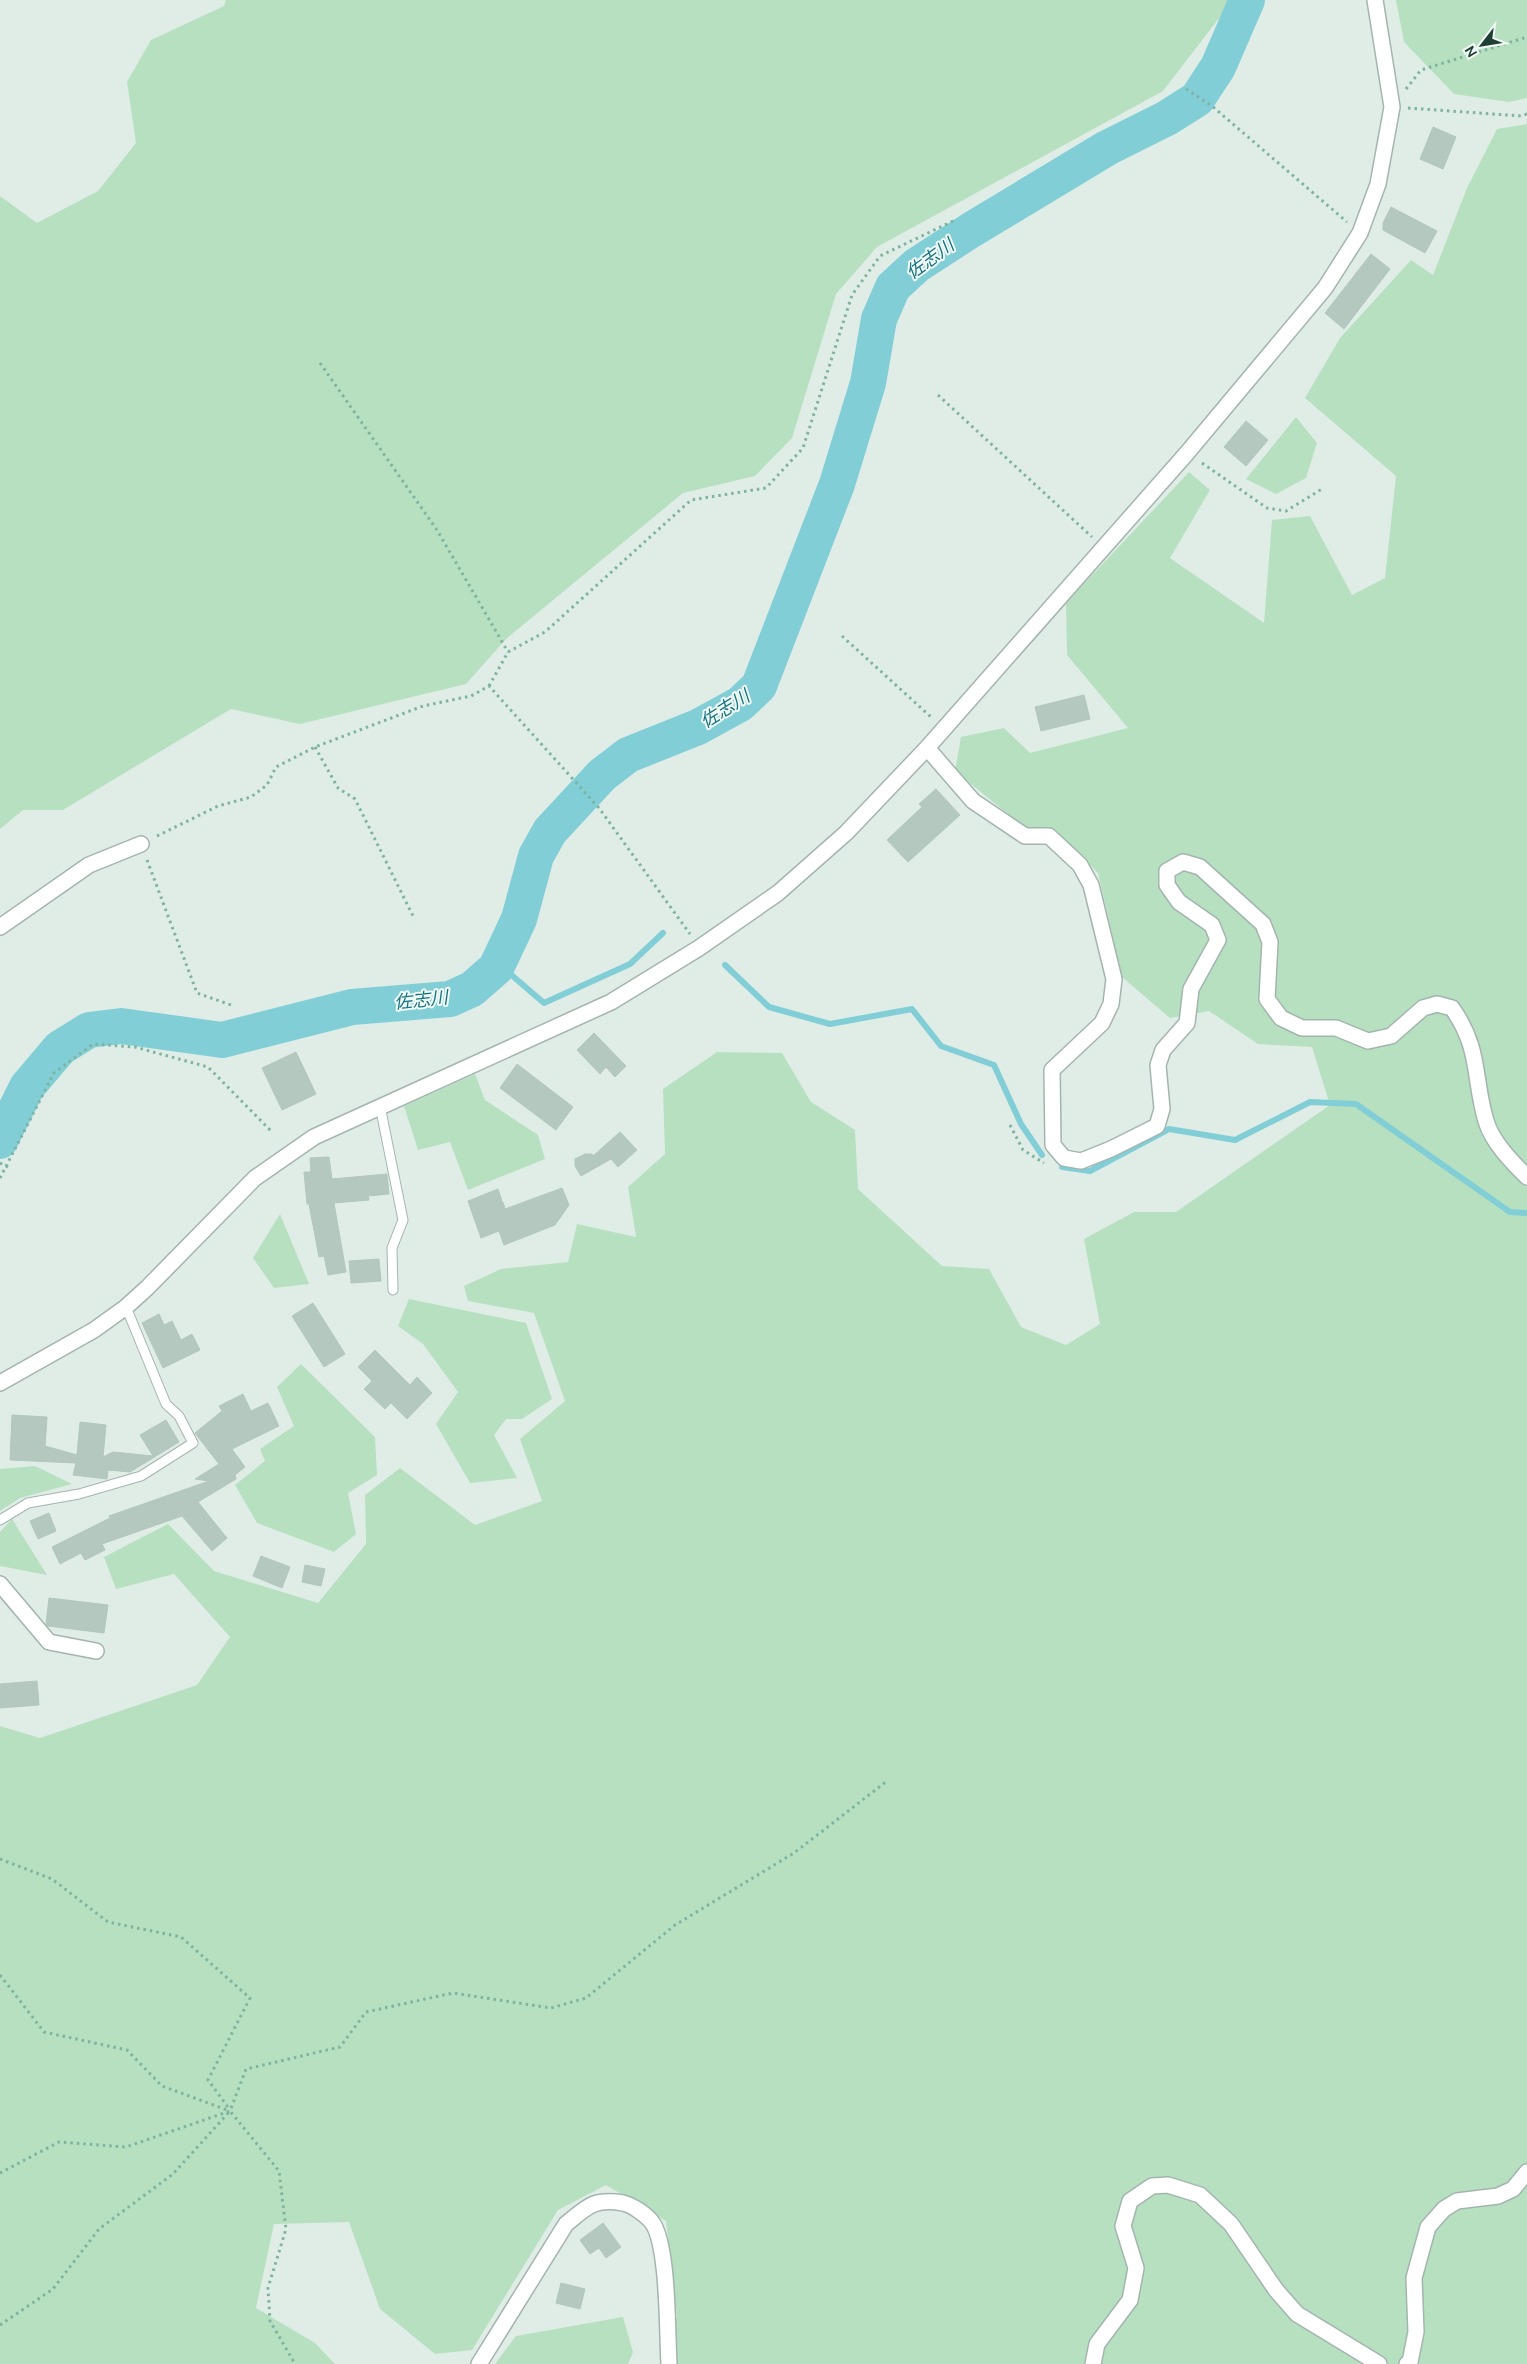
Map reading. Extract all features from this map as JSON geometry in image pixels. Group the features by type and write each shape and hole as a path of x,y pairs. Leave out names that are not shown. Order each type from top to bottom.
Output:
{"street":[{"path":"0,1383 94,1330 126,1307 255,1178 314,1138 380,1106 485,1062 611,1002 699,948 778,893 846,833 927,748 1187,453 1325,288 1360,233 1378,184 1392,107 1375,0"},
{"path":"927,748 973,801 1026,836 1049,836 1080,865 1091,885 1114,979 1111,1004 1102,1023 1052,1070 1053,1145 1064,1158 1081,1161 1158,1126 1162,1109 1158,1065 1163,1050 1186,1023 1191,989 1218,940 1212,925 1179,902 1167,885 1167,871 1183,862 1200,867 1263,924 1270,942 1267,999 1281,1018 1302,1028 1336,1028 1368,1041 1390,1036 1423,1008 1437,1004 1452,1008 1463,1023 1473,1048 1486,1123 1506,1155 1527,1178"},
{"path":"0,927 89,864 141,844"},
{"path":"0,1584 49,1642 96,1651"},
{"path":"1407,2364 1410,2362 1416,2332 1414,2278 1428,2226 1444,2209 1457,2201 1498,2196 1513,2189 1527,2172"},
{"path":"1093,2364 1097,2344 1130,2300 1136,2268 1123,2226 1130,2201 1152,2186 1168,2185 1200,2195 1231,2224 1276,2290 1296,2314 1379,2364"},
{"path":"479,2364 566,2224 587,2206 605,2200 630,2204 652,2222 662,2247 669,2364"}],"lane":[{"path":"380,1106 403,1220 392,1248 393,1290"},
{"path":"0,1520 28,1502 79,1494 141,1476 193,1443 179,1416 166,1404 126,1307"}],"path":[{"path":"1392,107 1420,70 1527,37"},
{"path":"1186,88 1212,106 1360,233"},
{"path":"1392,107 1522,116 1527,114"},
{"path":"232,1005 197,993 141,844 218,806 250,797 267,785 276,767 315,747 423,706 471,696 489,686 508,652 545,632 691,500 766,488 803,448 852,295 880,256 955,220"},
{"path":"320,363 437,530 508,652"},
{"path":"938,396 1103,548"},
{"path":"1187,453 1267,508 1286,511 1322,489"},
{"path":"842,636 944,729"},
{"path":"489,686 599,808 699,948"},
{"path":"315,747 338,788 355,799 412,916"},
{"path":"0,1178 8,1166 54,1073 93,1044 135,1046 208,1067 271,1130"},
{"path":"1010,1125 1023,1150 1050,1166 1064,1158"},
{"path":"0,1163 8,1166"},
{"path":"0,2325 53,2289 99,2229 172,2174 230,2111 246,2069 340,2047 366,2012 453,1993 550,2008 586,1998 675,1924 794,1853 887,1781"},
{"path":"0,1859 52,1879 108,1922 181,1937 250,1998 208,2080 230,2111 279,2171 286,2229 268,2288 270,2321 295,2364"},
{"path":"0,1976 44,2032 126,2050 162,2086 230,2111"},
{"path":"0,2173 59,2142 126,2147 230,2111"}],"green space":[{"path":"226,0 1233,0 1163,91 877,247 836,294 792,438 755,476 683,493 506,639 466,684 300,724 231,709 63,810 23,810 0,829 0,196 37,223 98,191 136,143 127,82 151,40 224,6"},
{"path":"1396,0 1527,0 1527,98 1509,102 1454,94 1404,42"},
{"path":"1527,124 1527,2364 661,2364 677,2316 666,2221 606,2185 558,2210 472,2350 435,2354 380,2309 349,2222 274,2224 256,2308 315,2343 335,2364 0,2364 0,1726 40,1738 197,1685 230,1637 174,1574 116,1589 104,1557 168,1524 214,1571 318,1603 366,1544 365,1495 400,1468 475,1525 542,1501 520,1439 565,1401 534,1313 468,1301 464,1286 501,1269 568,1262 577,1224 636,1237 628,1187 665,1154 663,1089 717,1052 782,1053 811,1102 855,1130 858,1189 942,1266 989,1269 1021,1327 1066,1345 1100,1324 1084,1239 1134,1212 1176,1212 1330,1105 1312,1047 1258,1044 1209,1011 1170,1018 1122,977 1098,873 1053,828 1025,828 955,771 961,737 1004,728 1030,753 1128,728 1067,655 1066,603 1189,472 1210,490 1170,558 1264,623 1272,520 1310,516 1352,595 1385,578 1396,476 1305,398 1340,338 1411,260 1433,275 1467,188 1497,129"},
{"path":"1296,417 1317,443 1306,478 1276,494 1246,479"},
{"path":"475,1074 485,1100 538,1135 545,1159 468,1190 450,1142 418,1150 404,1106"},
{"path":"280,1214 309,1284 274,1288 253,1258"},
{"path":"409,1299 526,1323 552,1399 522,1419 506,1419 494,1435 517,1478 470,1483 436,1424 458,1392 423,1344 398,1326"},
{"path":"301,1364 375,1437 377,1475 348,1493 356,1534 334,1552 257,1523 235,1485 265,1461 260,1449 294,1426 277,1387"},
{"path":"35,1466 72,1484 20,1498 0,1511 0,1469"},
{"path":"12,1519 47,1575 0,1566 0,1532"},
{"path":"623,2317 633,2352 628,2364 495,2364 516,2336"}],"building":[{"path":"1433,127 1456,137 1443,169 1420,159"},
{"path":"1391,207 1437,231 1425,253 1383,230 1383,223"},
{"path":"1371,254 1390,269 1344,329 1325,313"},
{"path":"1246,421 1268,440 1246,466 1224,447"},
{"path":"1084,695 1090,719 1041,731 1035,707"},
{"path":"936,789 960,815 908,862 887,840 922,807 919,804"},
{"path":"594,1033 626,1066 615,1077 606,1067 600,1074 577,1050"},
{"path":"296,1052 316,1094 282,1110 262,1068"},
{"path":"517,1064 573,1107 556,1130 500,1088"},
{"path":"620,1132 637,1150 618,1167 611,1159 581,1176 575,1166 575,1159 585,1154 592,1154 593,1156"},
{"path":"329,1157 332,1179 387,1174 389,1194 368,1196 369,1200 334,1203 346,1272 328,1275 324,1256 319,1257 309,1204 307,1204 304,1172 311,1172 310,1158"},
{"path":"562,1188 569,1205 555,1225 504,1245 499,1231 481,1238 468,1201 498,1189 502,1201 500,1203 503,1202 505,1209"},
{"path":"379,1259 381,1281 351,1283 349,1261"},
{"path":"313,1303 345,1354 324,1367 292,1316"},
{"path":"159,1314 164,1325 172,1321 181,1340 192,1334 200,1350 163,1368 142,1323"},
{"path":"375,1350 410,1385 417,1377 432,1393 407,1419 391,1403 385,1409 364,1389 372,1381 358,1367"},
{"path":"243,1394 251,1411 268,1403 279,1426 232,1449 245,1467 235,1475 236,1479 198,1502 227,1538 212,1551 182,1516 102,1544 105,1550 85,1560 81,1553 60,1564 52,1547 110,1518 109,1516 209,1481 195,1479 219,1464 195,1433 222,1411 219,1406"},
{"path":"12,1415 47,1417 45,1446 77,1455 80,1422 106,1425 103,1457 113,1452 153,1456 140,1435 166,1420 179,1442 130,1472 108,1470 107,1479 73,1475 76,1463 10,1460"},
{"path":"49,1513 56,1531 38,1539 30,1521"},
{"path":"261,1556 290,1567 282,1588 253,1576"},
{"path":"305,1565 325,1569 321,1586 302,1582"},
{"path":"49,1598 108,1605 104,1633 48,1626 46,1624"},
{"path":"37,1681 39,1705 0,1708 0,1684"},
{"path":"603,2223 621,2247 606,2258 599,2248 590,2254 580,2240"},
{"path":"561,2283 585,2289 580,2309 556,2303"}],"waterway":[{"name":"佐志川","path":"0,1141 27,1087 60,1048 89,1030 121,1026 222,1040 352,1007 450,999 472,989 496,968 519,919 536,856 550,831 602,775 628,755 698,727 740,704 759,686 837,484 868,383 879,319 893,287 917,265 971,230 1107,148 1167,118 1197,99 1218,67 1247,0"},
{"path":"496,968 508,972 544,1003 630,964 663,933"},
{"path":"725,965 769,1007 830,1024 912,1009 941,1046 994,1065 1021,1124 1042,1155"},
{"path":"1062,1167 1090,1171 1169,1129 1235,1140 1310,1102 1356,1104 1510,1212 1527,1213"}]}
